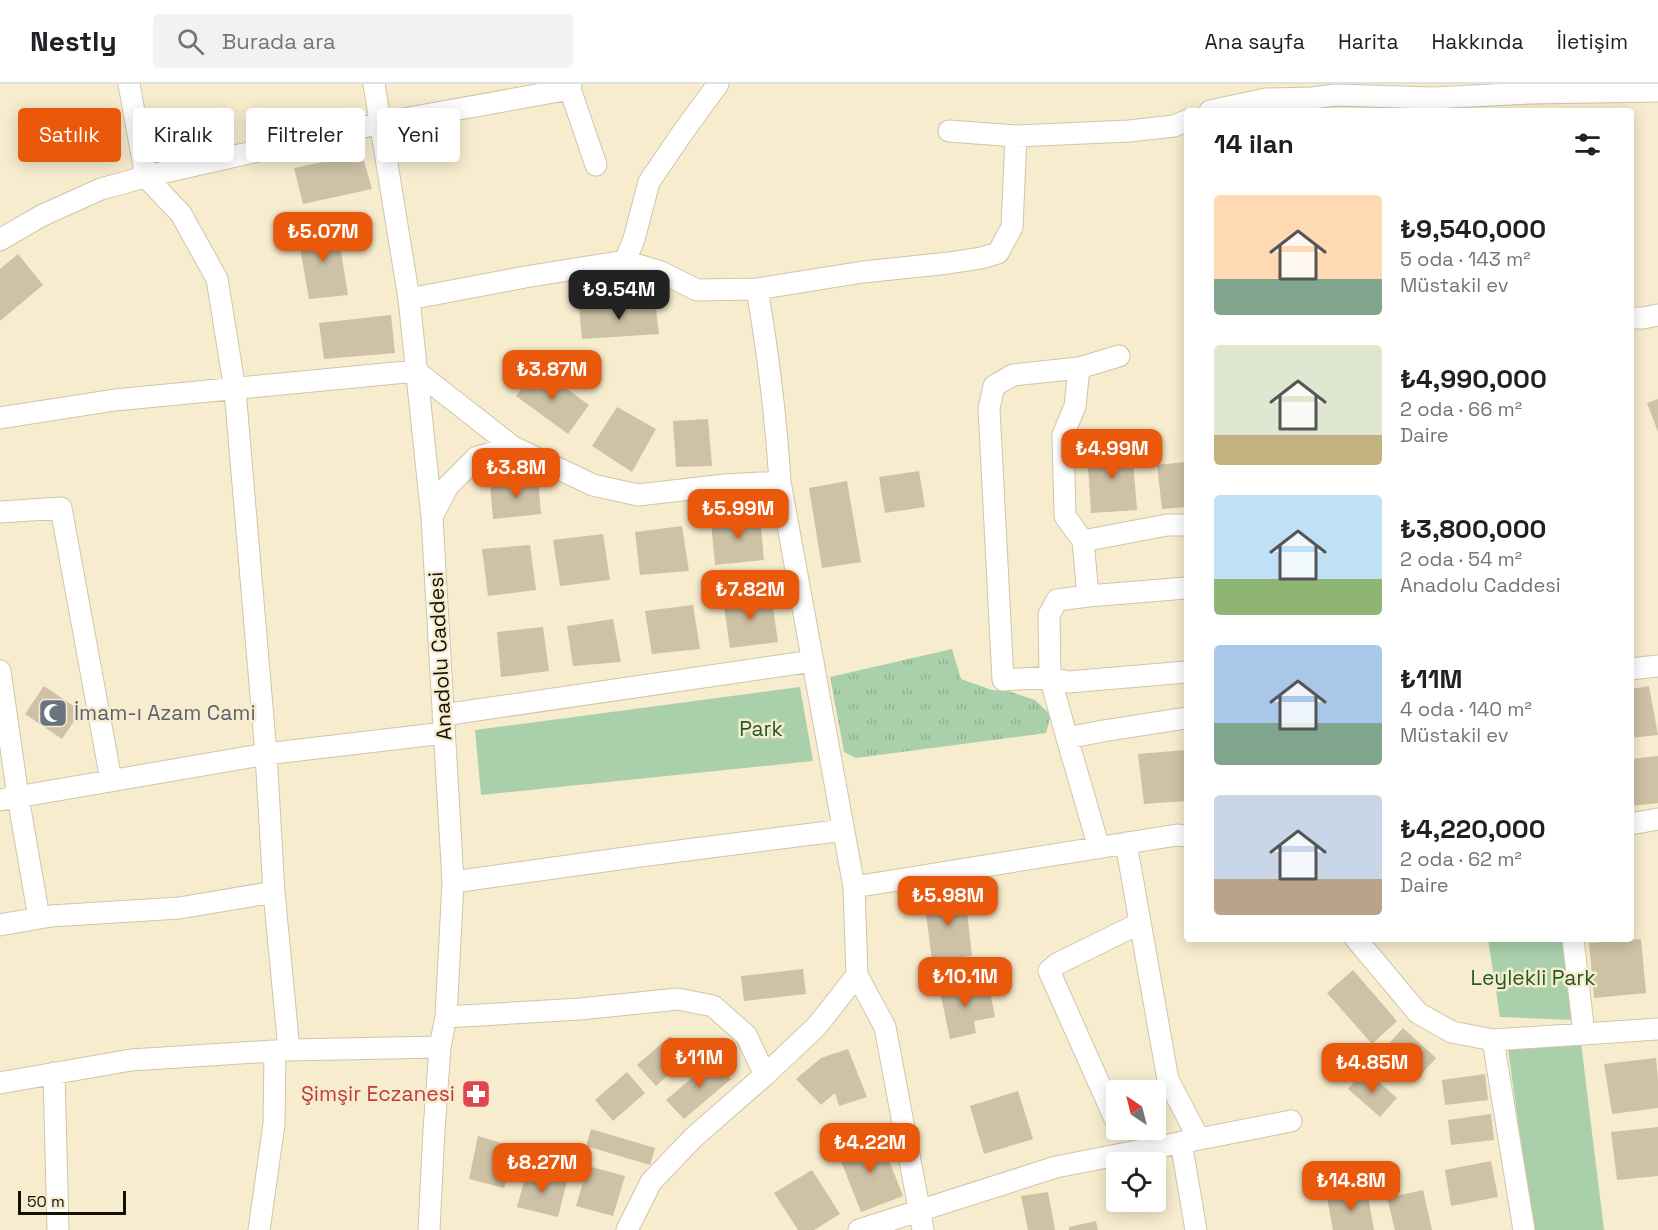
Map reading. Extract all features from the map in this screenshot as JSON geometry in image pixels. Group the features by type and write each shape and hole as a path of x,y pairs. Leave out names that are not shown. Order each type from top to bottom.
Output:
{"street":[{"path":"129,84 146,177 181,214 217,279 235,390 266,754 282,1051 259,1230"},
{"name":"Anadolu Caddesi","path":"374,84 378,108"},
{"path":"625,261 634,240 649,182 718,84"},
{"path":"458,108 571,86 596,165"},
{"path":"1223,108 1266,98 1312,98 1336,90 1433,98 1658,90"},
{"path":"949,130 1016,135 1129,131 1174,126 1184,122"},
{"path":"0,240 42,216 101,189 377,124"},
{"path":"409,299 625,261 662,272 698,290 757,289 863,272 981,258 998,253 1012,227 1016,135"},
{"name":"Anadolu Caddesi","path":"387,162 409,299 432,518 453,882 446,1017 440,1047 429,1230"},
{"path":"757,289 777,427 780,482 854,887 857,975 885,1027 922,1221"},
{"path":"1634,318 1658,315"},
{"path":"1119,356 1078,368 1013,375 994,386 989,408 1003,680 1050,677 1068,682 1184,672"},
{"path":"1078,368 1075,406 1063,435 1065,516 1083,541 1088,596"},
{"path":"0,418 115,400 416,371 513,447 593,485 638,495 725,485 780,482"},
{"path":"432,518 448,486 477,457 513,447"},
{"path":"0,512 61,507 111,780"},
{"path":"1083,541 1167,525 1184,525"},
{"path":"1099,848 1050,677 1049,615 1057,600 1184,588"},
{"path":"9,798 813,661"},
{"path":"1634,669 1658,666"},
{"path":"0,670 9,798 39,918"},
{"path":"1067,738 1184,718"},
{"path":"1634,823 1658,819"},
{"path":"453,882 844,830"},
{"path":"854,887 1177,835 1184,836"},
{"path":"1126,843 1168,1080 1190,1141 1196,1230"},
{"path":"0,925 63,915 179,908 274,891"},
{"path":"1106,1099 1049,971 1057,964 1140,923"},
{"path":"1359,942 1418,1013 1452,1032 1493,1040 1658,1029"},
{"path":"1573,942 1584,1034"},
{"path":"627,1230 651,1182 694,1137 817,1026 857,975"},
{"path":"446,1017 580,1009 678,999 713,1006 746,1035 765,1075"},
{"path":"1493,1040 1524,1230"},
{"path":"0,1083 131,1060 282,1051 440,1047"},
{"path":"54,1073 58,1230"},
{"path":"1135,1152 1292,1121"},
{"path":"859,1230 922,1221 1056,1167 1106,1158"}],"green space":[{"path":"952,649 961,679 992,690 1008,691 1035,700 1051,715 1046,733 856,758 844,752 830,677"},
{"name":"Park","path":"800,687 813,761 481,795 475,730"},
{"name":"Leylekli Park","path":"1488,942 1568,942 1574,1020 1500,1017"},
{"path":"1581,1043 1604,1230 1533,1230 1508,1049"}],"building":[{"path":"323,162 364,162 372,189 303,204 294,168"},
{"path":"337,227 348,295 309,299 297,231"},
{"path":"18,254 43,285 0,321 0,269"},
{"path":"655,302 659,334 582,339 579,308"},
{"path":"391,315 395,353 324,359 319,323"},
{"path":"537,367 589,405 568,434 516,396"},
{"path":"1658,399 1658,432 1647,403"},
{"path":"617,407 656,429 632,472 592,446"},
{"path":"708,419 712,466 676,467 673,421"},
{"path":"1132,447 1137,510 1091,513 1087,450"},
{"path":"1184,462 1184,507 1162,509 1157,465"},
{"path":"919,471 925,507 885,513 879,477"},
{"path":"538,479 541,514 493,519 490,484"},
{"path":"847,481 861,562 822,568 809,488"},
{"path":"760,516 764,560 715,565 711,521"},
{"path":"682,526 689,571 640,575 635,532"},
{"path":"603,534 610,580 560,586 553,540"},
{"path":"530,545 536,590 488,596 482,549"},
{"path":"771,594 778,642 730,648 723,600"},
{"path":"693,605 700,649 652,654 645,611"},
{"path":"613,619 621,662 573,666 567,626"},
{"path":"543,627 549,671 501,677 497,632"},
{"name":"İmam-ı Azam Cami","path":"44,686 81,711 62,739 25,714"},
{"path":"1649,686 1658,735 1634,738 1634,688"},
{"path":"1184,750 1184,801 1144,804 1138,754"},
{"path":"1658,756 1658,803 1634,806 1634,759"},
{"path":"965,894 972,956 932,960 924,899"},
{"path":"1641,939 1646,993 1594,998 1589,943 1634,942 1634,940"},
{"path":"803,969 806,994 744,1001 741,976"},
{"path":"1353,970 1397,1021 1372,1044 1327,993"},
{"path":"967,981 969,990 989,985 995,1017 974,1021 976,1033 950,1039 939,987"},
{"path":"1403,1028 1436,1058 1417,1079 1384,1049"},
{"path":"670,1036 688,1057 656,1086 637,1065"},
{"path":"848,1049 867,1097 839,1106 835,1093 821,1105 796,1079 821,1058"},
{"path":"1656,1058 1658,1108 1612,1114 1604,1064"},
{"path":"714,1059 731,1079 684,1119 666,1100"},
{"path":"1365,1070 1397,1098 1380,1117 1348,1089"},
{"path":"627,1072 645,1093 613,1121 595,1100"},
{"path":"1485,1074 1488,1100 1445,1105 1442,1080"},
{"path":"1018,1091 1033,1139 984,1154 970,1106"},
{"path":"1491,1114 1494,1140 1451,1145 1448,1120"},
{"path":"1658,1127 1658,1176 1617,1180 1611,1132"},
{"path":"591,1129 655,1148 650,1165 586,1146"},
{"path":"879,1135 903,1196 861,1212 837,1151"},
{"path":"478,1136 515,1147 504,1188 469,1179"},
{"path":"1491,1161 1498,1197 1451,1206 1445,1170"},
{"path":"588,1166 625,1176 613,1216 576,1206"},
{"path":"812,1170 840,1214 814,1230 798,1230 774,1193"},
{"path":"527,1171 567,1181 558,1217 517,1207"},
{"path":"1367,1190 1374,1230 1333,1230 1327,1198"},
{"path":"1423,1190 1432,1230 1395,1230 1387,1198"},
{"path":"1048,1192 1055,1230 1028,1230 1021,1196"},
{"path":"1096,1221 1098,1230 1069,1230 1069,1227"}],"place":[{"name":"İmam-ı Azam Cami","path":"53,713"},
{"name":"Şimşir Eczanesi","path":"476,1094"}]}
